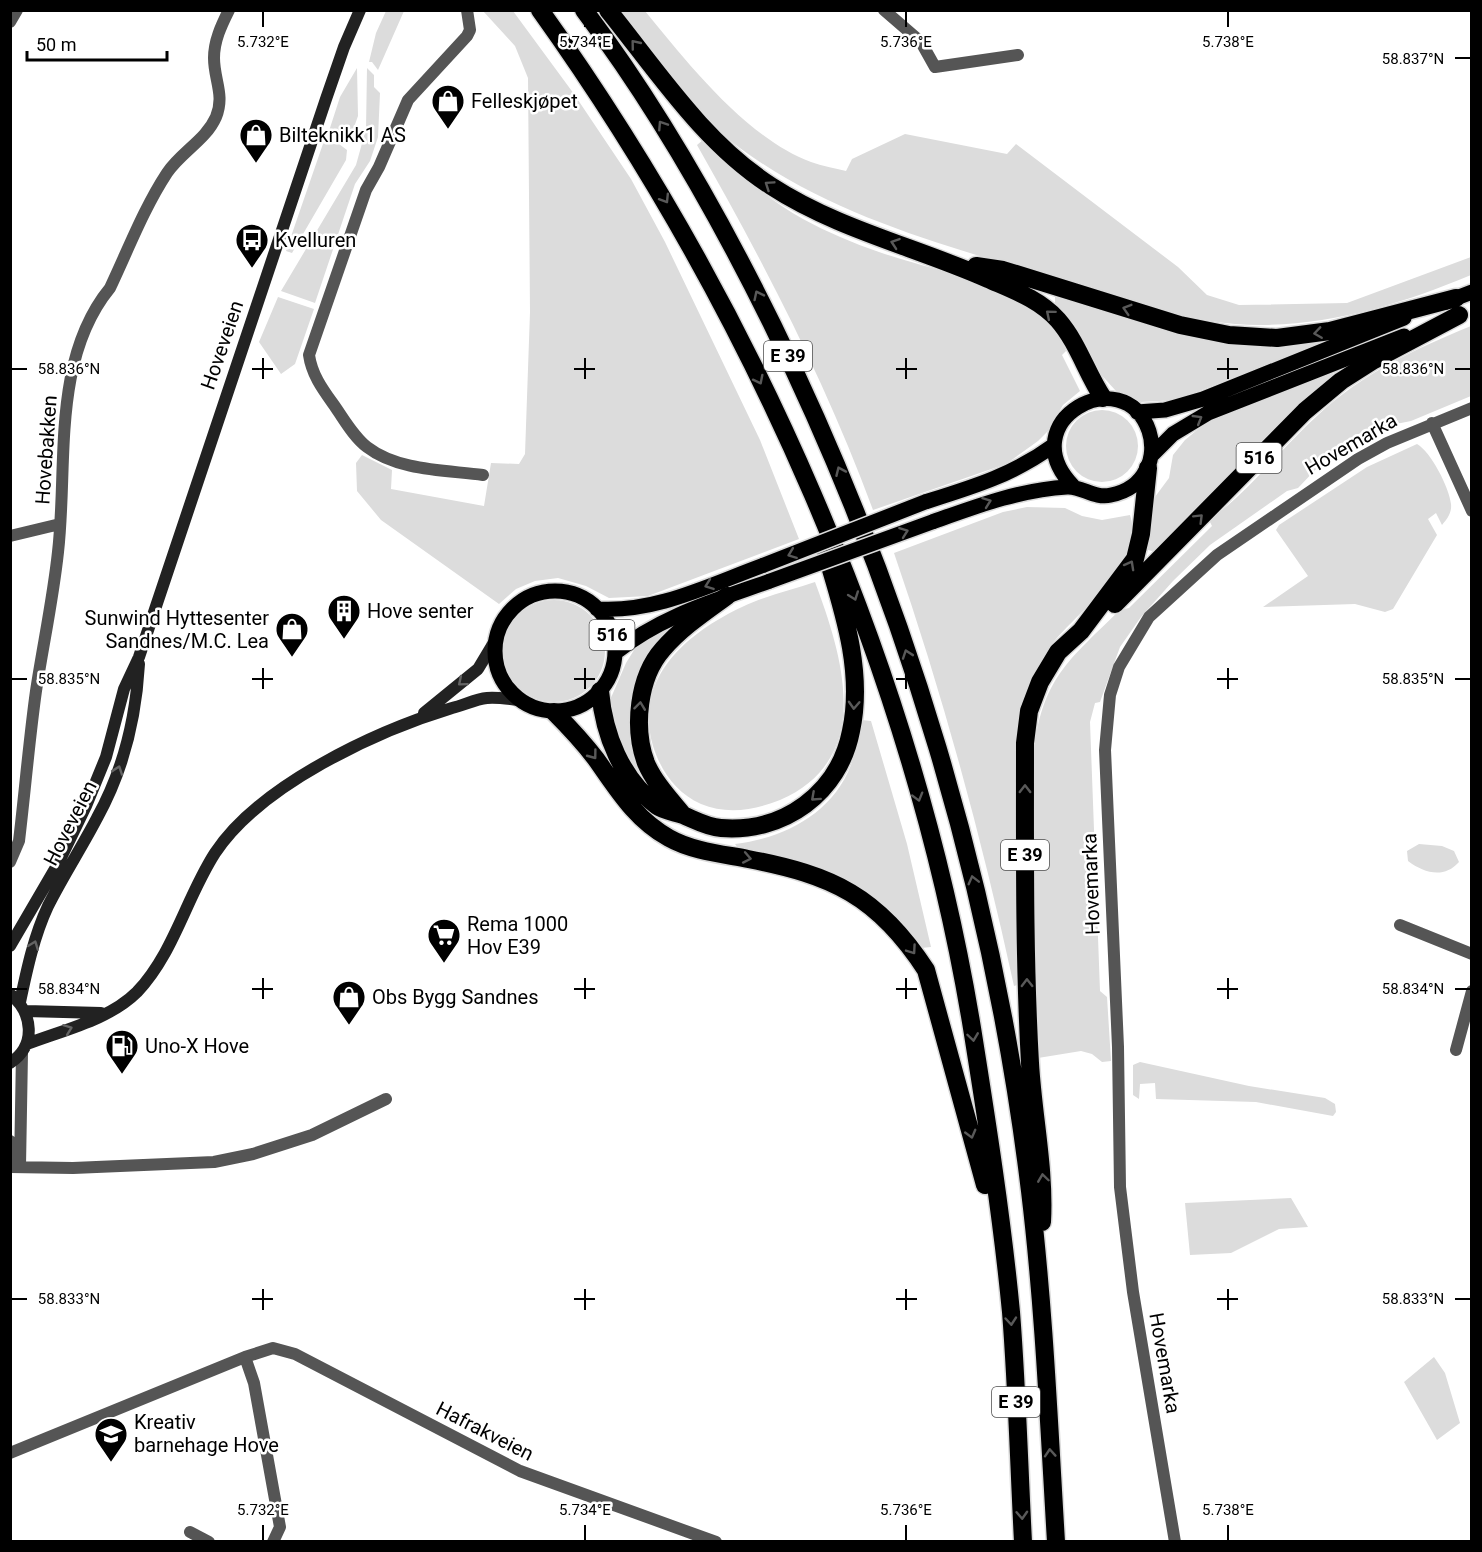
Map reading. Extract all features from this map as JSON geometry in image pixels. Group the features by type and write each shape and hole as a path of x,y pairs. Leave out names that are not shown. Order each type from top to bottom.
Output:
{"highway":[{"name":"E 39","path":"540,10 615,118 672,212 768,398 847,577 902,740 928,830 972,1026 1006,1262 1015,1364 1023,1542"},
{"name":"E 39","path":"584,10 635,83 704,195 748,275 802,385 856,508 931,730 987,937 1030,1189 1039,1278 1056,1542"},
{"path":"608,10 706,131 733,158 771,186 820,213 950,262 1029,296 1056,318 1073,340 1092,381 1103,398"},
{"path":"950,262 1003,270 1180,325 1229,335 1277,338 1330,331 1464,304"},
{"name":"516","path":"1081,631 1104,614 1305,411 1341,381 1464,304"},
{"name":"E 39","path":"1039,1278 1044,1189 1030,1063 1024,742 1029,711 1040,682 1058,652 1081,631 1135,559 1141,534 1150,461"},
{"name":"E 39","path":"600,691 606,734 628,774 643,794 660,808 721,828 755,826 779,820 798,811 825,789 841,765 847,749 855,709 855,673 845,617 806,484"},
{"path":"683,815 655,779 646,763 639,731 642,696 649,672 662,650 693,621 727,596"},
{"name":"E 39","path":"554,712 578,737 635,813 651,827 687,846 779,865 824,879 885,916 909,944 926,970 1006,1262"}],"main road":[{"name":"Hoveveien","path":"344,46 350,10"},
{"name":"Hoveveien","path":"10,946 59,862 106,757 124,689 139,657 344,46 360,10"},
{"path":"1137,412 1165,410 1203,399 1464,304"},
{"name":"516","path":"615,653 640,633 661,621 1006,495 1036,489 1073,486 1090,495 1108,496 1125,491 1140,480 1150,461 1173,434 1208,414 1464,304"},
{"path":"1073,486 1062,475 1056,461 1054,446 1058,427 1069,412 1084,402 1103,398 1121,401 1137,412 1147,424 1152,439 1150,461"},
{"name":"516","path":"597,609 624,611 653,606 925,502 1000,478 1029,463 1054,446"},
{"name":"516","path":"496,639 502,622 514,607 529,597 546,592 573,595 597,609 607,622 613,637 615,653 611,673 600,691"},
{"path":"496,639 495,657 501,678 519,700"},
{"path":"419,718 478,669 496,639"},
{"name":"Hoveveien","path":"24,1049 29,1034 19,1002 29,957 48,907 99,815 113,783 128,739 137,694 139,657"},
{"path":"10,1063 24,1049 109,1013 136,993 156,968 216,853 241,822 300,777 419,718 488,698 519,700 536,708 554,712 571,709 587,702 600,691"},
{"path":"19,1002 109,1013"}],"street":[{"path":"10,22 17,10"},
{"name":"Hovebakken","path":"10,862 19,841 36,692 60,524 71,376 78,346 99,302 110,288 155,192 169,170 208,131 215,119 221,95 213,60 215,44 229,10"},
{"path":"467,10 470,30 467,36 408,100 379,167 366,190 309,355 316,379 354,435 367,447 383,457 407,464 483,475"},
{"path":"884,10 921,42 935,67 1018,55"},
{"name":"Hovemarka","path":"1175,1542 1133,1293 1120,1187 1118,1047 1105,750 1110,695 1123,659 1149,617 1217,555 1358,459 1432,423 1472,408"},
{"path":"1432,423 1472,511"},
{"path":"10,536 60,524"},
{"path":"1400,925 1472,954"},
{"path":"1456,1050 1472,991"},
{"path":"15,1167 24,1049"},
{"path":"15,1167 73,1168 214,1162 253,1154 312,1135 386,1099"},
{"path":"10,1140 15,1167"},
{"name":"Hafrakveien","path":"10,1453 245,1357 273,1348 295,1354 520,1472 716,1542"},
{"path":"245,1357 254,1383 280,1527 273,1542"},
{"path":"190,1532 208,1542"}],"shaded area":[{"path":"386,11 404,11 378,70 372,62 369,62 376,33"},
{"path":"483,11 513,11 574,94 631,179 665,242 760,440 799,539 648,596 609,598 586,586 558,578 535,581 516,589 499,604 381,520 357,491 356,463 362,455 392,470 391,489 484,506 491,463 519,464 525,454 530,312 528,78 515,46"},
{"path":"620,11 645,11 719,97 764,136 787,151 811,162 846,171 852,159 905,134 1007,154 1016,144 1178,267 1207,295 1239,305 1347,303 1471,257 1471,275 1395,303 1369,310 1317,321 1263,325 1190,317 982,257 851,211 770,168 732,142 702,114"},
{"path":"357,68 358,116 353,130 345,133 329,131 340,97"},
{"path":"367,68 374,75 374,87 380,93 378,137 370,161 355,184 315,303 281,291 356,165 366,129"},
{"path":"325,138 335,141 347,150 346,160 292,253 286,251"},
{"path":"704,139 763,192 812,224 869,249 986,286 1014,298 1038,313 1056,330 1066,351 1062,355 1080,391 1063,405 1048,431 1038,441 1006,464 873,510 855,462 814,369 770,279 697,145"},
{"path":"1055,296 1147,324 1218,341 1325,339 1320,344 1176,400 1141,402 1116,391 1095,368 1084,341 1055,305"},
{"path":"278,297 314,309 295,364 281,374 259,342"},
{"path":"1471,326 1471,396 1411,421 1366,430 1339,445 1298,488 1287,491 1210,545 1173,581 1141,617 1120,647 1100,702 1095,703 1090,722 1100,991 1107,997 1111,1061 1102,1062 1092,1054 1081,1051 1038,1058 1032,766 1041,714 1057,678 1100,629 1120,610 1129,608 1212,526 1209,520 1252,483 1304,428 1335,400 1390,363"},
{"path":"1332,372 1336,378 1155,552 1145,549 1149,505 1169,478 1173,455 1185,440 1203,425 1245,405"},
{"path":"1102,410 1122,416 1132,426 1138,446 1132,466 1122,476 1102,482 1082,476 1072,466 1066,446 1072,426 1082,416"},
{"path":"1417,444 1428,454 1438,471 1450,497 1451,510 1442,525 1436,513 1428,519 1437,535 1393,609 1385,612 1355,604 1263,607 1308,576 1276,530 1279,525 1367,467"},
{"path":"1027,507 1065,508 1082,516 1102,520 1130,515 1132,534 1128,553 1118,571 1048,650 1036,670 1021,713 1017,736 1020,984 1014,986 989,876 960,768 929,660 894,553 1003,512"},
{"path":"815,582 835,642 844,704 840,733 829,759 810,782 780,800 741,810 721,809 701,804 684,794 671,780 660,764 653,746 649,722 651,699 658,679 669,661 684,644 702,630 742,607"},
{"path":"554,600 574,604 590,615 601,631 605,651 601,671 590,687 574,698 554,702 534,698 518,687 507,671 503,651 507,631 518,615 534,604"},
{"path":"675,620 676,625 660,639 647,657 632,697 631,740 646,780 642,781 611,728 610,700 626,663 639,642"},
{"path":"862,720 871,721 907,844 931,947 921,948 883,907 840,880 817,869 738,848 735,844 771,836 804,821 819,810 843,782 851,765"},
{"path":"1419,844 1442,846 1454,851 1459,862 1447,871 1434,872 1421,869 1408,861 1407,851"},
{"path":"1140,1062 1249,1086 1325,1098 1335,1104 1336,1112 1333,1116 1256,1102 1156,1099 1155,1083 1140,1084 1139,1099 1133,1095 1133,1065"},
{"path":"1291,1198 1308,1227 1279,1229 1231,1253 1190,1255 1185,1203"},
{"path":"1434,1357 1445,1373 1460,1423 1437,1440 1404,1382"}],"place":[{"name":"Felleskjøpet","path":"448,130"},
{"name":"Bilteknikk1 AS","path":"256,164"},
{"name":"Kvelluren","path":"252,269"},
{"name":"Hove senter","path":"344,640"},
{"name":"Sunwind Hyttesenter Sandnes/M.C. Lea","path":"292,658"},
{"name":"Rema 1000 Hov E39","path":"444,964"},
{"name":"Obs Bygg Sandnes","path":"349,1026"},
{"name":"Uno-X Hove","path":"122,1075"},
{"name":"Kreativ barnehage Hove","path":"111,1463"}]}
